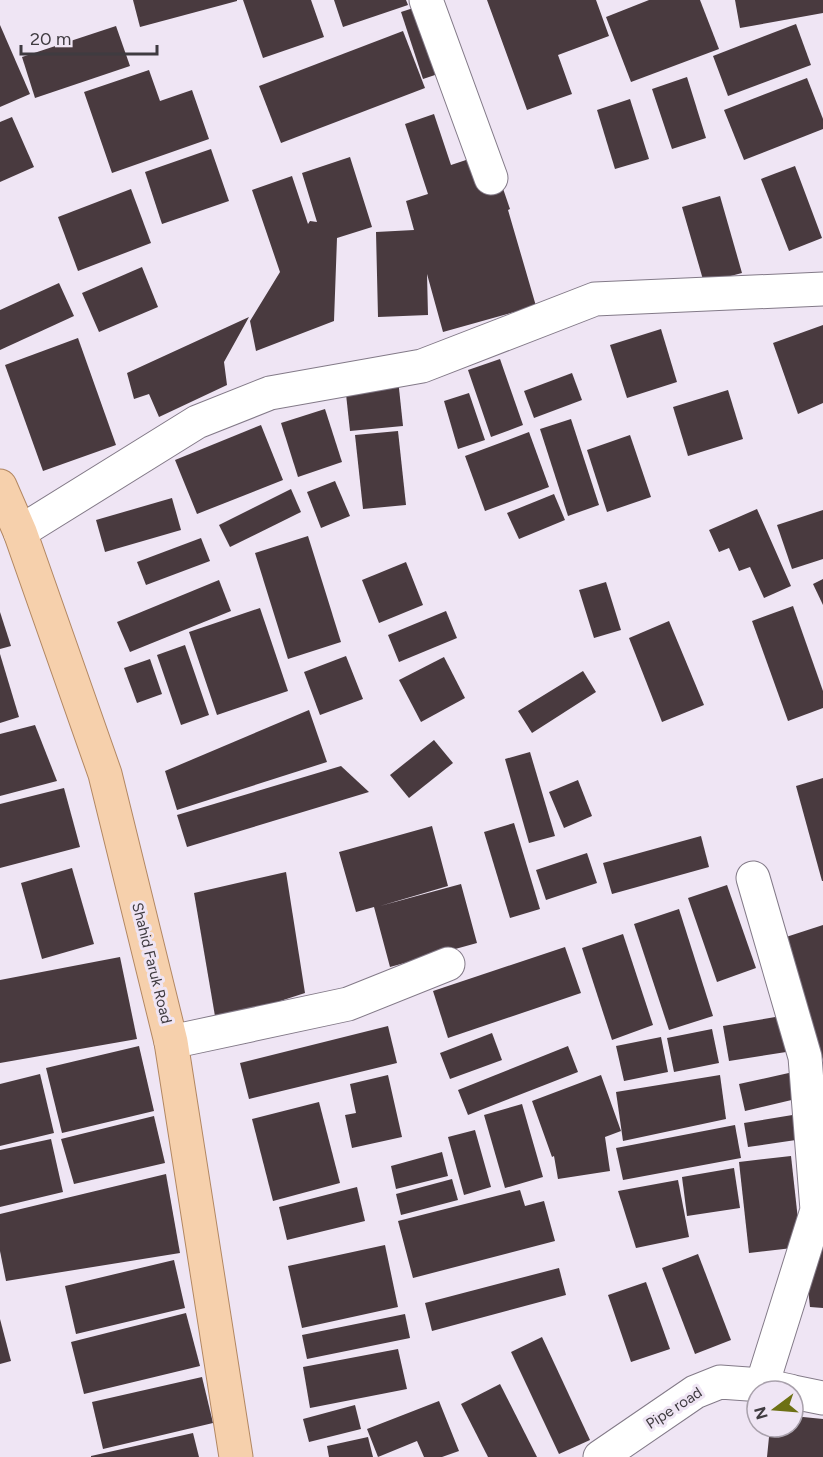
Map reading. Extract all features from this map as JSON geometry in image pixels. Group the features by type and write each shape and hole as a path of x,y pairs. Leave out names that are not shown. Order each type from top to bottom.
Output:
{"main road":[{"name":"Shahid Faruk Road","path":"0,486 20,532 105,774 171,1042 236,1457"}],"street":[{"path":"426,0 490,178"},
{"path":"20,532 197,422 270,393 422,366 595,299 823,289"},
{"path":"753,878 805,1057 817,1210 784,1379"},
{"path":"171,1042 348,1004 448,964"},
{"name":"Pipe road","path":"600,1457 695,1392 720,1382 745,1385"},
{"name":"Pipe road","path":"805,1394 823,1398"}],"building":[{"path":"133,0 237,0 237,1 140,27"},
{"path":"243,0 311,0 324,37 263,58"},
{"path":"334,0 406,0 408,5 343,27"},
{"path":"438,0 459,67 423,79 401,12"},
{"path":"487,0 596,0 609,36 558,55 572,94 527,110"},
{"path":"649,0 700,0 719,49 631,82 606,17"},
{"path":"735,0 823,0 823,13 740,28"},
{"path":"796,24 811,65 728,96 713,56"},
{"path":"0,25 30,94 0,107"},
{"path":"116,26 130,66 35,98 22,57"},
{"path":"403,31 425,88 281,143 259,86"},
{"path":"149,70 160,101 192,90 209,139 112,173 84,92"},
{"path":"687,77 706,138 672,149 652,89"},
{"path":"807,78 823,119 823,129 744,160 724,110"},
{"path":"630,99 649,159 615,169 597,110"},
{"path":"434,114 451,165 487,153 498,174 510,209 508,210 536,306 443,332 427,274 428,315 378,317 376,232 414,230 406,201 428,194 405,124"},
{"path":"12,117 34,167 0,182 0,122"},
{"path":"211,149 229,201 162,224 145,172"},
{"path":"350,157 372,227 337,238 334,321 256,351 250,321 280,272 252,190 292,176 308,224 310,221 317,222 302,173"},
{"path":"795,166 822,238 789,251 761,179"},
{"path":"131,189 151,243 78,271 58,217"},
{"path":"720,196 742,273 704,283 682,207"},
{"path":"142,267 158,307 99,332 82,293"},
{"path":"59,283 74,316 0,350 0,310"},
{"path":"249,317 224,362 227,385 159,417 149,394 134,399 127,373"},
{"path":"823,325 823,403 798,414 773,343"},
{"path":"661,329 677,382 627,398 610,345"},
{"path":"78,338 116,445 43,471 5,365"},
{"path":"500,359 523,425 491,437 468,370"},
{"path":"572,373 582,400 534,418 524,391"},
{"path":"398,379 403,426 350,431 345,385"},
{"path":"728,390 743,439 688,456 673,407"},
{"path":"469,393 485,440 458,449 444,401"},
{"path":"325,409 342,462 298,477 281,423"},
{"path":"571,419 599,505 568,516 540,429"},
{"path":"261,425 283,480 197,514 175,460"},
{"path":"398,431 406,505 363,509 355,435"},
{"path":"529,432 549,487 485,511 465,456"},
{"path":"630,435 651,497 607,512 587,450"},
{"path":"335,481 350,516 321,528 307,492"},
{"path":"291,489 301,512 230,547 219,525"},
{"path":"554,494 565,520 519,539 507,513"},
{"path":"172,498 181,530 105,552 96,520"},
{"path":"757,509 791,586 764,598 750,567 739,571 729,548 719,552 709,530"},
{"path":"823,510 823,559 792,569 777,525"},
{"path":"308,536 341,642 288,659 255,553"},
{"path":"201,538 210,561 146,585 137,562"},
{"path":"406,562 423,605 379,623 362,580"},
{"path":"823,579 823,605 813,584"},
{"path":"219,580 231,611 130,652 117,622"},
{"path":"606,582 621,630 594,638 579,590"},
{"path":"793,606 823,691 823,708 788,721 752,621"},
{"path":"260,608 288,691 217,715 189,632"},
{"path":"446,611 457,638 399,662 388,635"},
{"path":"0,612 11,646 0,649"},
{"path":"669,621 704,705 662,722 629,638"},
{"path":"185,645 209,715 181,725 157,655"},
{"path":"0,654 19,717 0,723"},
{"path":"346,656 363,699 320,715 304,672"},
{"path":"444,657 465,698 421,722 399,680"},
{"path":"150,659 162,694 137,703 124,668"},
{"path":"583,671 596,692 532,733 518,711"},
{"path":"309,710 327,762 177,810 165,771"},
{"path":"35,725 57,781 0,796 0,734"},
{"path":"434,740 453,763 409,798 390,775"},
{"path":"530,752 555,836 529,843 505,759"},
{"path":"341,766 369,792 187,847 177,815"},
{"path":"823,778 823,881 822,881 796,786"},
{"path":"578,780 592,816 564,828 549,792"},
{"path":"64,788 80,847 0,868 0,804"},
{"path":"514,823 540,909 510,918 484,832"},
{"path":"432,826 448,886 380,906 461,884 477,943 390,967 374,907 356,912 339,852"},
{"path":"701,836 709,867 612,894 603,863"},
{"path":"587,853 597,883 546,900 536,870"},
{"path":"72,868 94,944 42,959 21,883"},
{"path":"286,872 305,993 216,1022 194,893"},
{"path":"727,885 756,968 717,982 688,898"},
{"path":"679,909 713,1016 669,1030 634,924"},
{"path":"823,925 823,1060 783,938"},
{"path":"623,934 653,1025 612,1040 582,948"},
{"path":"565,947 581,993 448,1038 433,991"},
{"path":"120,957 137,1039 0,1063 0,980"},
{"path":"793,1014 799,1050 729,1061 723,1026"},
{"path":"388,1026 397,1063 249,1099 240,1063"},
{"path":"712,1029 719,1063 674,1072 667,1038"},
{"path":"492,1033 502,1060 450,1079 440,1053"},
{"path":"661,1037 668,1072 624,1081 616,1046"},
{"path":"139,1046 154,1111 62,1133 46,1068"},
{"path":"568,1046 578,1072 468,1115 458,1090"},
{"path":"811,1068 817,1094 745,1111 739,1084"},
{"path":"40,1074 54,1133 0,1146 0,1084"},
{"path":"388,1075 402,1137 352,1148 345,1115 356,1113 350,1084"},
{"path":"601,1075 621,1131 605,1137 610,1171 558,1179 554,1156 552,1157 532,1101"},
{"path":"720,1075 726,1119 623,1141 616,1092"},
{"path":"319,1102 340,1183 273,1201 252,1119"},
{"path":"522,1104 543,1177 505,1188 484,1115"},
{"path":"823,1110 823,1136 748,1147 744,1123"},
{"path":"154,1116 165,1163 74,1184 61,1139"},
{"path":"735,1125 741,1158 623,1180 616,1148"},
{"path":"475,1130 491,1187 464,1195 448,1137"},
{"path":"51,1139 63,1192 0,1207 0,1150"},
{"path":"442,1152 448,1176 396,1189 391,1166"},
{"path":"791,1156 801,1247 749,1253 739,1162"},
{"path":"734,1168 740,1208 687,1216 682,1177"},
{"path":"166,1174 180,1253 6,1281 0,1251 0,1214"},
{"path":"452,1179 458,1200 401,1215 396,1194"},
{"path":"678,1180 689,1237 636,1248 618,1191"},
{"path":"357,1187 365,1221 287,1240 279,1207"},
{"path":"520,1190 525,1206 544,1201 555,1241 413,1278 398,1221"},
{"path":"802,1232 823,1233 823,1308 810,1307"},
{"path":"385,1245 398,1307 302,1328 288,1266"},
{"path":"698,1254 731,1340 695,1354 662,1268"},
{"path":"174,1260 185,1308 76,1334 65,1286"},
{"path":"559,1268 566,1295 432,1331 425,1303"},
{"path":"646,1282 670,1349 631,1362 608,1295"},
{"path":"186,1313 200,1366 84,1394 71,1342"},
{"path":"405,1314 410,1338 307,1359 302,1335"},
{"path":"0,1319 11,1361 0,1364"},
{"path":"542,1337 590,1440 559,1454 511,1352"},
{"path":"398,1349 407,1389 310,1408 303,1367"},
{"path":"202,1377 213,1423 103,1449 92,1402"},
{"path":"500,1384 537,1457 488,1457 461,1404"},
{"path":"439,1401 459,1451 442,1457 424,1457 417,1441 378,1457 367,1429"},
{"path":"355,1405 361,1429 309,1442 303,1419"},
{"path":"805,1417 823,1419 823,1457 767,1457 769,1439 805,1439"},
{"path":"193,1433 199,1457 91,1457 91,1456"},
{"path":"368,1437 373,1457 329,1457 327,1446"}]}
